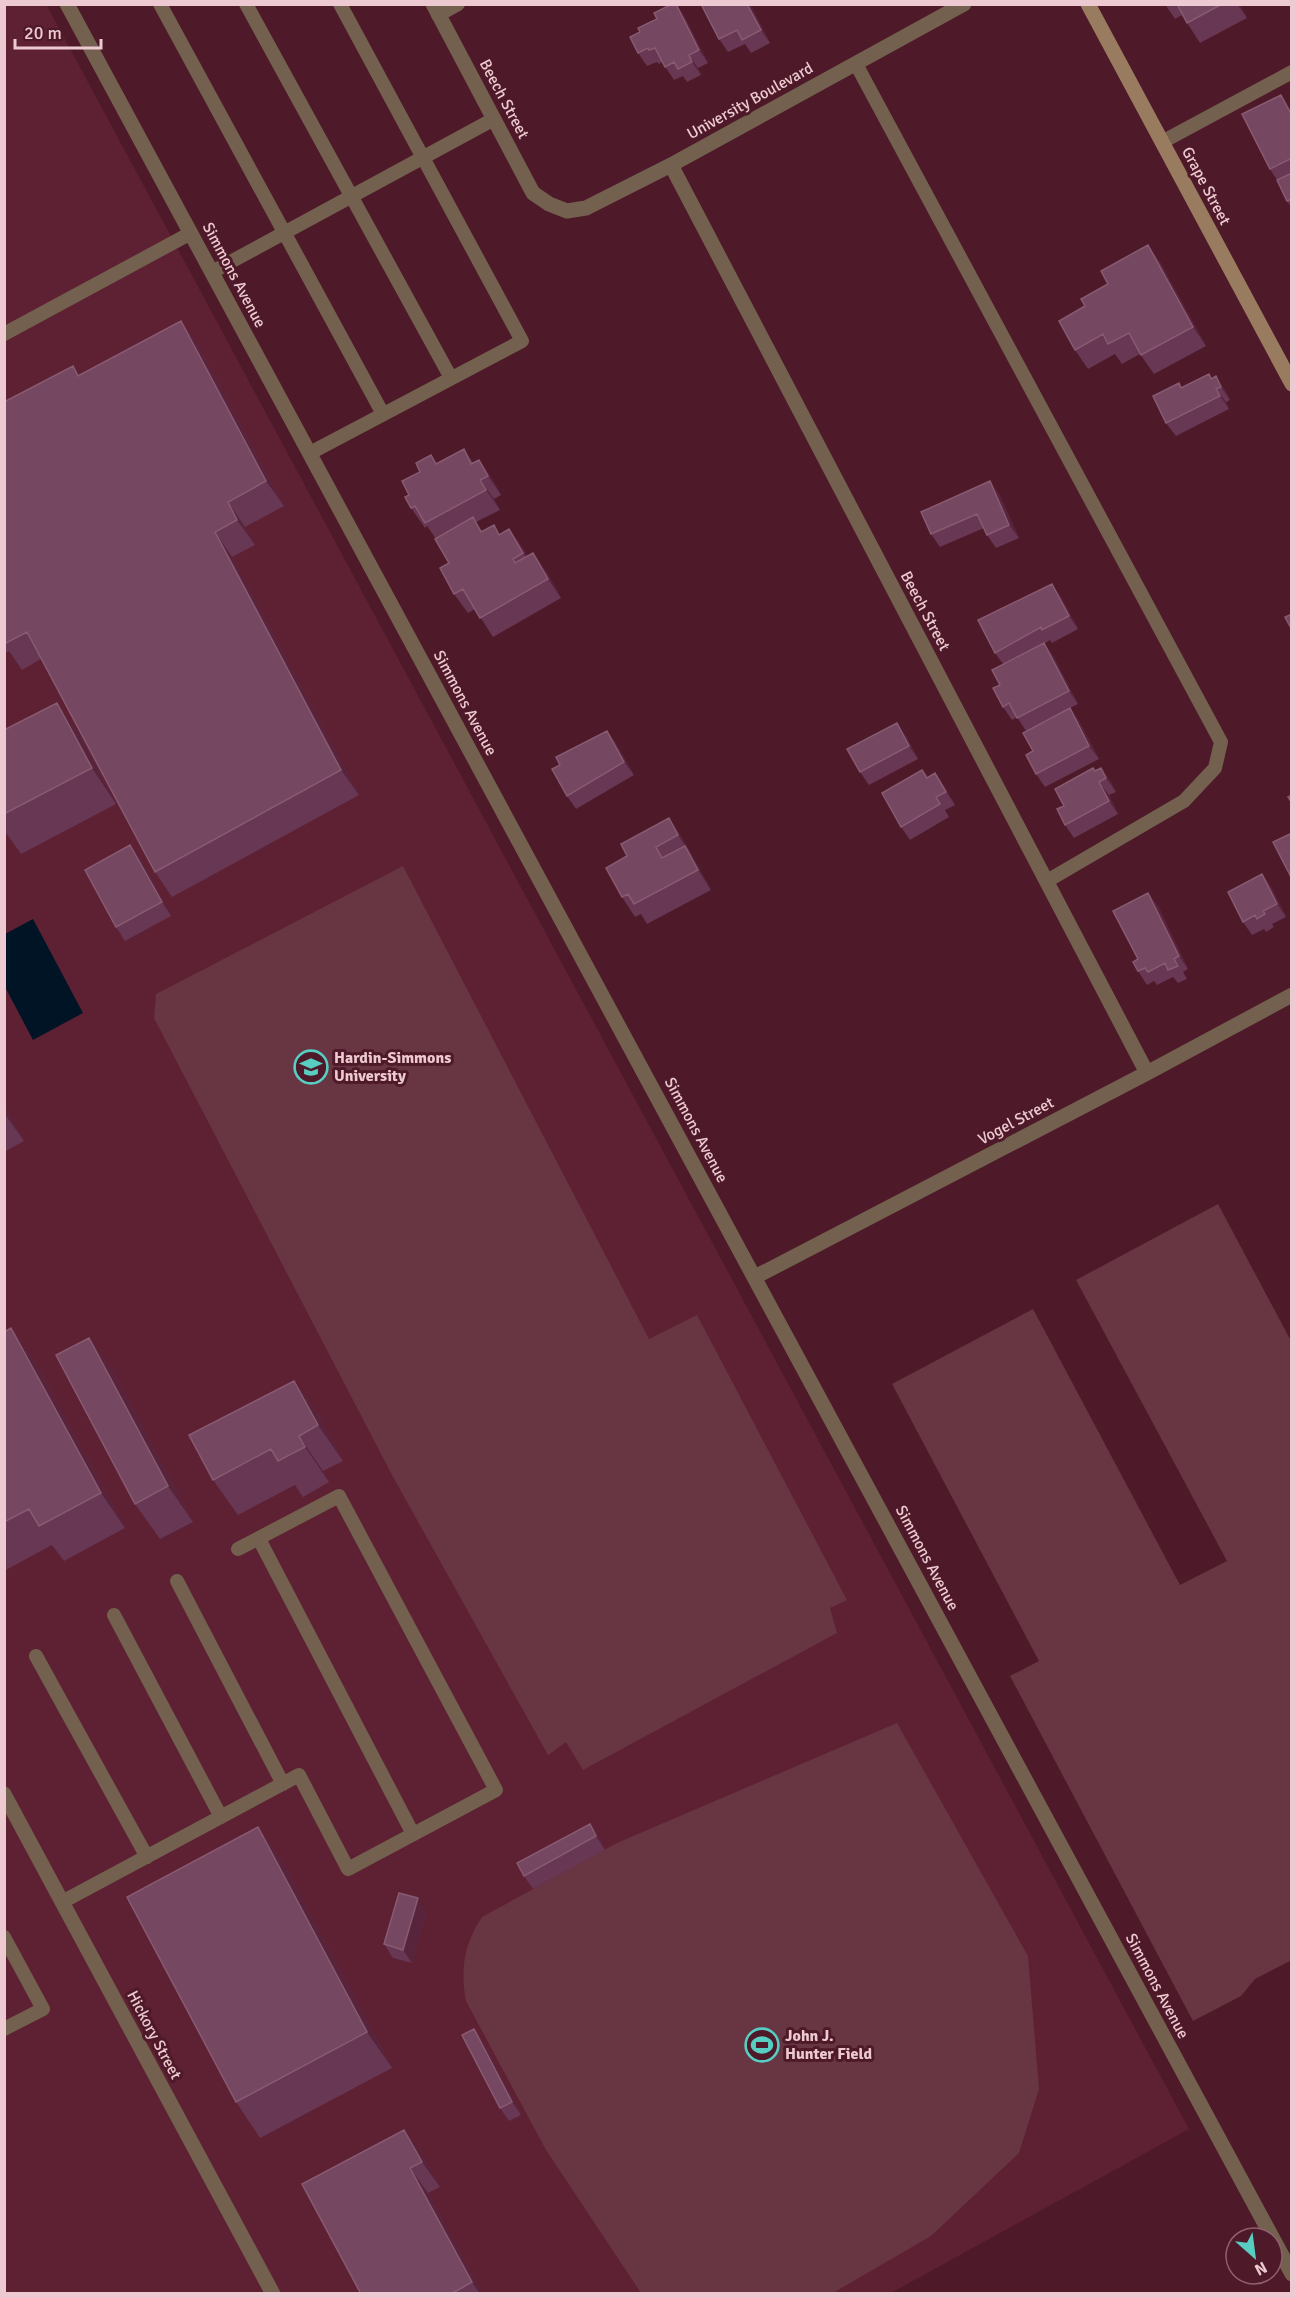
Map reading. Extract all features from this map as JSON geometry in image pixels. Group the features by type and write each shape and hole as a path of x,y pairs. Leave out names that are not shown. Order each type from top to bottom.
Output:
{"street":[{"name":"Simmons Avenue","path":"67,4 1292,2274"},
{"name":"University Boulevard","path":"549,204 567,211 586,208 671,165 964,4"},
{"name":"Grape Street","path":"1088,4 1292,384"},
{"name":"Beech Street","path":"436,10 533,193 549,204"},
{"name":"Beech Street","path":"671,165 1147,1073"},
{"name":"Vogel Street","path":"755,1277 1292,995"},
{"name":"Hickory Street","path":"4,1794 273,2294"}],"lane":[{"path":"160,4 383,414"},
{"path":"246,4 452,378"},
{"path":"310,453 522,341 340,4"},
{"path":"436,10 458,4"},
{"path":"856,64 1221,742 1215,768 1184,801 1047,882"},
{"path":"1162,142 1292,72"},
{"path":"212,272 494,118"},
{"path":"4,334 191,233"},
{"path":"62,1902 299,1775 348,1869 496,1790 339,1496 238,1549"},
{"path":"259,1539 413,1834"},
{"path":"177,1581 283,1784"},
{"path":"114,1615 221,1817"},
{"path":"36,1656 147,1857"},
{"path":"4,2030 43,2009 6,1944"}],"shaded area":[{"name":"Hardin-Simmons University","path":"46,4 1189,2129 891,2293 5,2294 4,5"},
{"path":"403,866 649,1339 697,1315 847,1600 830,1608 837,1633 583,1770 566,1742 548,1755 392,1475 154,1018 156,994"},
{"path":"1218,1204 1291,1341 1292,1960 1255,1979 1241,1996 1193,2021 1010,1676 1039,1661 892,1384 1033,1309 1180,1585 1227,1561 1076,1280"},
{"name":"John J. Hunter Field","path":"897,1723 1028,1956 1039,2089 1019,2153 931,2236 833,2293 641,2293 546,2150 466,2001 463,1979 467,1947 471,1937 482,1917 617,1843"}],"water":[{"path":"33,919 83,1013 33,1040 5,987 5,934"}],"building":[{"path":"676,4 699,50 689,55 692,62 678,69 674,62 665,67 655,48 649,50 648,48 638,53 630,37 640,32 638,28 657,19 654,13"},
{"path":"701,4 747,4 761,30 742,40 737,30 719,39"},
{"path":"1177,4 1222,4 1187,23"},
{"path":"1281,95 1292,116 1292,158 1270,169 1242,114"},
{"path":"1292,173 1292,199 1287,201 1277,180"},
{"path":"1148,245 1193,327 1141,355 1129,333 1108,344 1103,334 1075,350 1059,321 1085,306 1081,299 1108,284 1101,271"},
{"path":"181,321 266,481 228,502 237,520 215,532 341,770 155,872 27,632 4,644 4,402 73,366 78,376"},
{"path":"1209,374 1211,379 1216,376 1221,387 1216,389 1220,396 1166,423 1153,396 1179,383 1181,388"},
{"path":"464,449 471,464 479,460 488,476 480,480 486,490 425,523 415,506 411,508 405,497 409,495 402,481 420,472 416,463 431,455 436,464"},
{"path":"990,481 1009,525 987,535 977,514 931,534 921,512"},
{"path":"473,517 481,532 494,525 499,535 509,529 523,553 513,559 515,563 533,553 548,579 480,618 463,589 454,594 440,568 449,563 435,539"},
{"path":"1052,584 1069,616 1042,630 1041,627 995,653 978,620"},
{"path":"1292,614 1292,630 1285,617"},
{"path":"1044,643 1069,691 1017,718 1009,703 1003,707 993,688 1000,685 992,670"},
{"path":"57,703 92,768 4,814 4,730"},
{"path":"1070,708 1089,746 1036,774 1026,755 1033,751 1023,733"},
{"path":"897,723 909,746 860,772 847,749"},
{"path":"607,731 624,762 567,796 552,769 560,765 556,757"},
{"path":"1093,768 1095,771 1101,768 1106,778 1099,782 1109,801 1065,825 1057,809 1064,806 1055,789"},
{"path":"922,770 927,778 935,773 946,792 936,797 940,804 901,827 882,793"},
{"path":"669,818 678,835 656,847 662,858 685,846 698,870 634,904 628,894 622,897 606,868 627,856 621,844"},
{"path":"1292,833 1292,879 1273,842"},
{"path":"130,845 162,902 116,927 85,870"},
{"path":"1262,874 1277,904 1263,911 1265,914 1257,919 1255,915 1243,922 1228,892"},
{"path":"1148,893 1179,956 1174,959 1178,966 1168,970 1165,963 1148,972 1145,968 1138,971 1133,962 1138,959 1113,911"},
{"path":"11,1328 101,1493 39,1526 29,1509 4,1522 4,1332"},
{"path":"89,1338 168,1486 135,1504 56,1355"},
{"path":"294,1381 318,1425 299,1436 305,1447 278,1461 271,1449 213,1480 189,1435"},
{"path":"590,1824 596,1836 524,1876 517,1863"},
{"path":"258,1827 367,2032 236,2102 127,1897"},
{"path":"399,1893 418,1898 403,1950 384,1944"},
{"path":"474,2029 512,2102 500,2108 462,2035"},
{"path":"404,2130 422,2162 410,2168 472,2282 451,2294 361,2294 302,2184"}],"place":[{"name":"Hardin-Simmons University","path":"311,1067"},
{"name":"John J. Hunter Field","path":"762,2045"}]}
